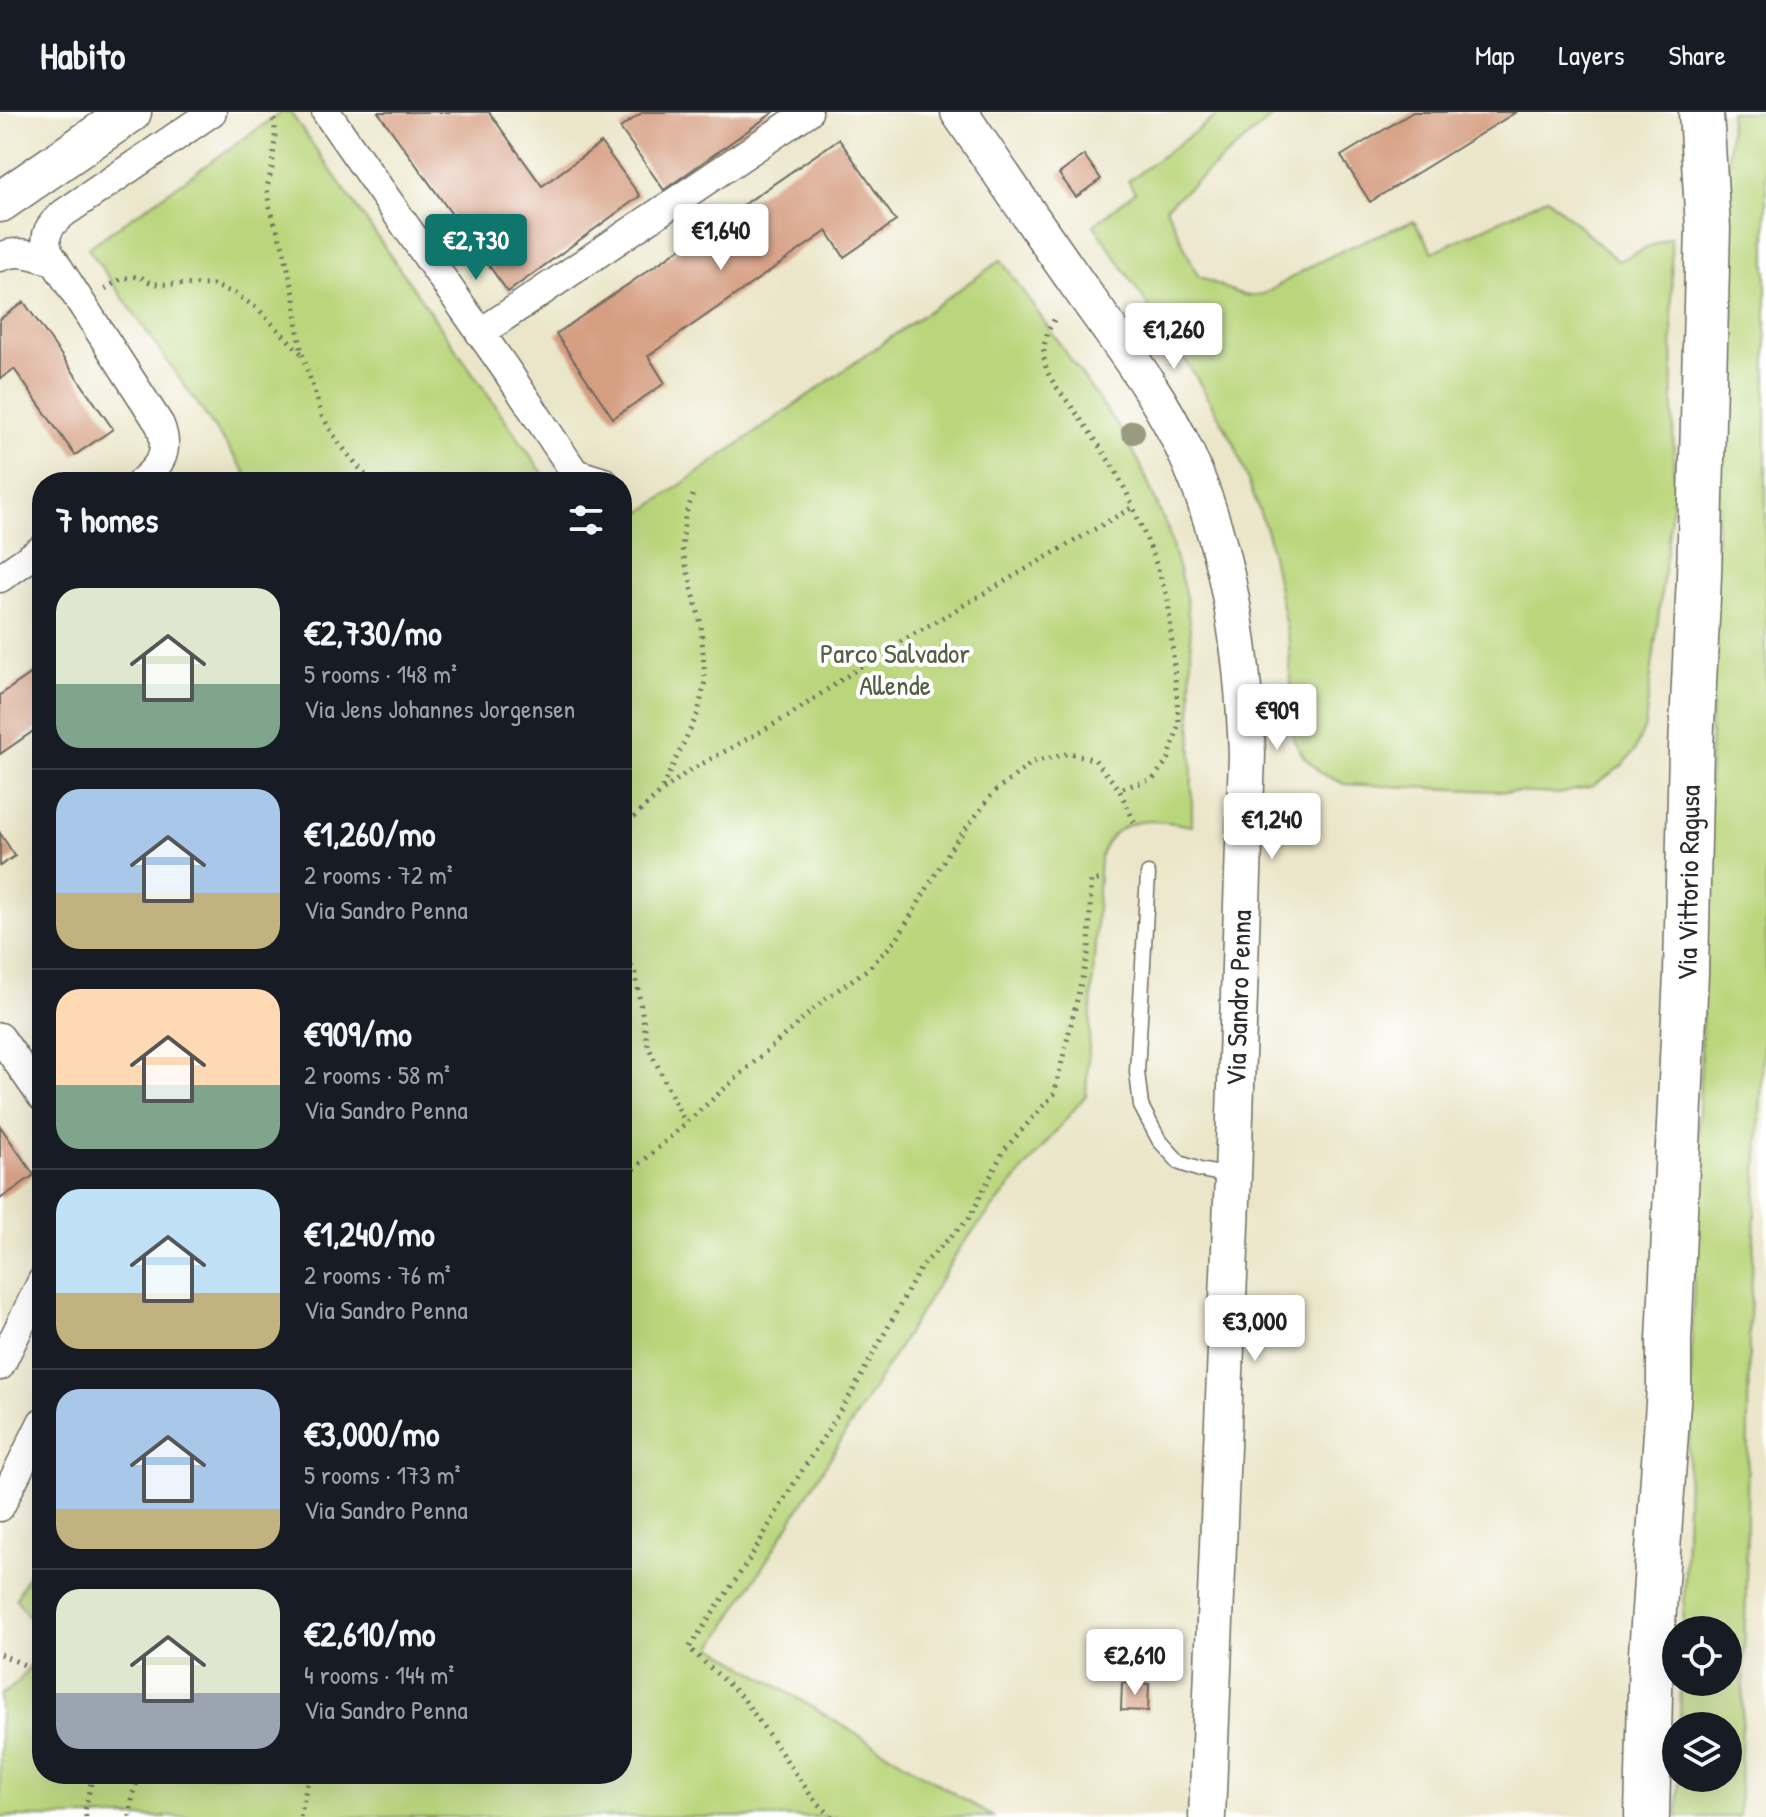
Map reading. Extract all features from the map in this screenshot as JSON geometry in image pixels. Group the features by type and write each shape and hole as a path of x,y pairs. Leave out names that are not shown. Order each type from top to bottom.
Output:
{"highway":[{"name":"Via Vittorio Ragusa","path":"1651,1654 1669,1388 1699,576 1708,228 1701,112"},
{"path":"1623,1817 1636,1756 1651,1654"},
{"path":"1647,1817 1651,1654"}],"main road":[{"path":"0,202 131,112"}],"street":[{"path":"152,472 162,457 165,445 160,425 79,303 46,247 45,238 54,221 212,112"},
{"path":"326,112 574,472"},
{"path":"480,333 808,112"},
{"name":"Via Sandro Penna","path":"959,112 1157,398 1185,452 1201,492 1228,583 1244,691 1247,754 1207,1817"},
{"path":"49,169 74,206"},
{"path":"0,257 16,252 28,253 55,262"},
{"path":"0,578 32,556"},
{"path":"0,1037 32,1083"},
{"path":"0,1366 32,1301"},
{"path":"0,1507 32,1442"}],"lane":[{"path":"1148,874 1137,1072 1141,1106 1159,1140 1180,1163 1233,1176"}],"path":[{"path":"271,112 275,139 267,187 269,205 295,298 302,353 322,416 363,472"},
{"path":"79,303 121,279 139,276 153,284 213,285 234,293 258,309 302,353"},
{"path":"1054,320 1043,349 1047,371 1123,483 1168,599 1179,723 1169,758 1153,779 1119,789"},
{"path":"660,793 698,713 705,681 701,624 682,549 685,516 695,490"},
{"path":"632,819 687,772 789,716 876,656 1133,507"},
{"path":"632,1171 825,999 869,968 897,939 951,848 993,793 1033,762 1070,753 1095,760 1119,789 1136,826"},
{"path":"832,1817 812,1797 743,1698 689,1648 751,1557 854,1389 921,1267 969,1218 1004,1150 1054,1094 1089,950 1091,881 1104,879"},
{"path":"632,967 648,1046 685,1123"},
{"path":"0,1654 32,1668"},
{"path":"86,1817 91,1784"},
{"path":"130,1817 136,1784"},
{"path":"300,1817 307,1784"}],"green space":[{"path":"282,112 290,112 542,472 245,472 88,248"},
{"path":"1222,112 1278,112 1166,207 1198,276 1245,295 1263,294 1331,256 1414,221 1433,252 1547,198 1618,261 1671,237 1674,490 1645,726 1635,750 1623,765 1593,786 1558,794 1344,784 1321,773 1304,757 1293,739 1289,642 1268,535 1234,443 1196,377 1094,225 1135,192 1128,181"},
{"path":"1730,112 1766,112 1766,995 1749,1337 1742,1720 1742,1712 1680,1712 1681,1696 1742,1696 1742,1616 1683,1616"},
{"name":"Parco Salvador Allende","path":"1001,260 1125,437 1168,530 1186,597 1191,639 1192,826 1150,821 1125,826 1107,843 1100,858 1086,1095 962,1245 713,1647 993,1817 0,1817 0,1695 19,1680 32,1656 32,1784 632,1784 632,519"},
{"name":"Parco Salvador Allende","path":"32,1566 32,1626 16,1599"},
{"path":"1679,1792 1740,1792 1739,1817 1678,1817"}],"building":[{"path":"378,112 489,112 542,186 601,143 640,196 508,292"},
{"path":"643,112 774,112 664,190 620,128"},
{"path":"1413,112 1516,112 1370,202 1341,156"},
{"path":"839,139 896,221 844,257 827,231 648,356 665,383 613,418 556,334"},
{"path":"1084,155 1101,179 1076,197 1059,174"},
{"path":"24,302 113,429 75,455 14,369 0,379 0,319"},
{"path":"32,673 32,732 0,754 0,695"},
{"path":"0,833 15,856 0,866"},
{"path":"0,1126 32,1176 0,1199"},
{"path":"1122,1683 1149,1684 1148,1711 1121,1710"}]}
